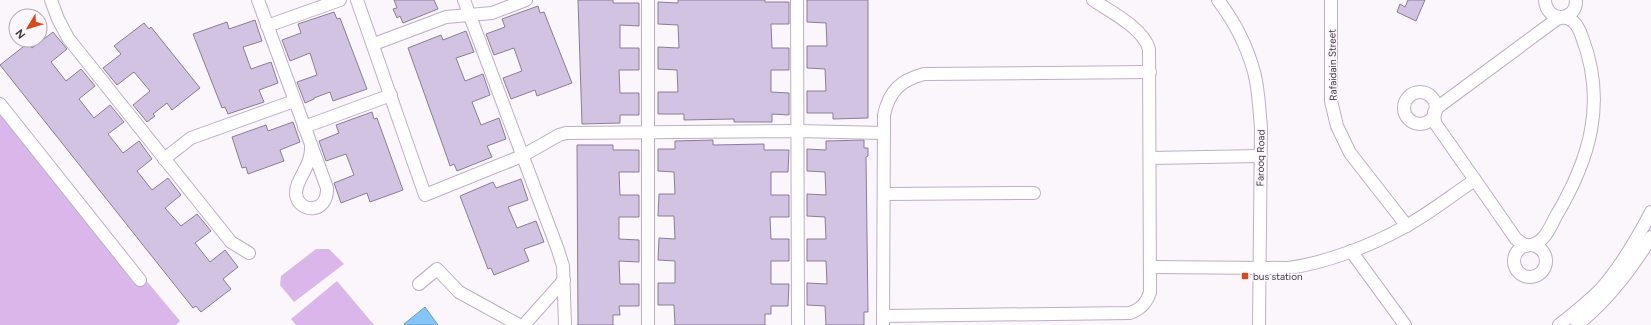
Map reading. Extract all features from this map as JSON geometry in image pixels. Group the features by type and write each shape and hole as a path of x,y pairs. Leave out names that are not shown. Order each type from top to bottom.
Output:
{"street":[{"path":"51,0 58,19 68,38 231,242 249,253"},
{"path":"258,0 311,147"},
{"path":"267,26 340,0"},
{"path":"358,0 392,95 425,195 522,156 559,135 566,133 798,131 884,133"},
{"path":"464,0 563,266 565,325"},
{"path":"374,44 446,17 492,13 526,0"},
{"path":"648,0 648,325"},
{"path":"797,0 798,325"},
{"path":"1092,0 1143,36 1149,49 1150,72 1151,158 1150,292 1148,300 1142,306 1130,312 883,320 884,115 886,103 892,93 901,84 912,77 924,74 1150,72"},
{"name":"Farooq Road","path":"1218,0 1235,26 1247,50 1254,72 1259,98 1259,325"},
{"path":"1545,0 1548,10 1552,14 1562,17 1571,20 1580,30 1592,66 1595,85 1592,129 1585,155 1561,208 1544,238 1539,242 1529,245 1516,239 1438,129 1435,123 1434,112 1441,103 1557,19 1562,17 1572,13 1575,9 1576,0"},
{"name":"Rafaidain Street","path":"1331,1 1331,101 1337,126 1350,153 1407,226"},
{"path":"304,127 392,95"},
{"path":"164,159 191,138 294,101"},
{"path":"0,104 140,280"},
{"path":"1151,158 1260,156"},
{"path":"1150,267 1288,268 1305,266 1351,251 1407,226 1475,180"},
{"path":"884,194 1034,193"},
{"path":"1559,325 1600,289 1620,264 1651,212"},
{"path":"1577,325 1611,293 1637,259 1651,237"},
{"path":"1351,251 1405,325"},
{"path":"419,284 437,269 458,292 519,325"},
{"path":"524,325 564,280"}],"shaded area":[{"path":"0,105 180,321 176,325 0,325"},
{"path":"316,249 329,249 344,264 294,302 280,285 281,276"},
{"path":"337,281 374,325 296,325 291,319"}],"water":[{"path":"425,307 438,325 404,324"}],"building":[{"path":"394,0 434,0 438,9 403,23 400,16 397,18 393,9 397,8"},
{"path":"578,0 613,0 613,3 639,3 639,26 620,25 620,48 639,48 639,70 619,70 620,93 639,93 639,115 620,115 620,123 582,124"},
{"path":"678,0 765,0 765,2 789,2 789,24 771,24 772,48 789,48 789,70 771,70 771,92 789,93 789,115 772,114 772,122 734,122 734,119 684,120 684,114 658,114 658,92 678,92 677,70 658,69 658,47 679,48 678,25 658,24 658,2 678,3"},
{"path":"807,0 868,0 868,118 833,119 833,113 807,113 807,91 826,91 825,69 807,68 807,46 827,46 826,23 807,22"},
{"path":"1408,0 1425,0 1416,21 1397,12 1400,4 1405,7"},
{"path":"538,6 540,13 544,12 572,83 537,96 535,90 511,99 503,78 522,71 514,48 494,55 486,34 505,27 502,19"},
{"path":"334,12 337,19 340,18 367,89 333,101 330,92 305,103 297,82 317,75 310,53 290,61 282,40 301,33 298,24"},
{"path":"255,20 262,41 243,47 251,69 271,62 278,83 259,90 264,102 228,114 225,107 222,108 193,34 227,22 229,29"},
{"path":"144,23 149,29 151,27 200,88 172,110 167,103 153,114 155,116 147,122 133,105 150,91 134,72 117,85 103,68 121,54 114,46"},
{"path":"466,31 474,52 456,58 465,81 483,74 490,95 472,102 481,125 499,118 506,139 487,146 492,157 457,171 454,164 450,166 408,48 441,35 443,40"},
{"path":"53,32 67,49 51,62 66,81 81,69 95,86 79,99 94,118 110,105 124,122 108,134 123,153 139,141 152,159 137,171 152,190 168,178 181,195 165,208 181,226 197,214 211,231 195,243 210,262 225,250 238,267 223,279 231,289 201,312 196,306 193,308 0,65 22,48 48,48 48,36"},
{"path":"372,112 374,119 377,118 403,190 370,202 367,193 341,203 334,183 354,175 346,154 326,161 319,141 339,133 336,125"},
{"path":"293,122 300,142 280,150 284,161 248,174 246,167 242,168 232,137 266,125 268,131"},
{"path":"713,140 713,145 764,144 764,150 789,150 788,172 771,172 771,195 789,195 789,217 770,217 771,239 789,239 789,261 771,261 771,284 789,284 788,306 771,306 771,314 765,314 765,325 675,325 674,305 658,305 658,283 675,283 675,261 658,260 659,238 675,239 674,216 658,216 659,194 675,194 674,172 658,171 658,149 675,149 675,141"},
{"path":"864,140 864,148 868,148 868,156 866,157 868,312 864,312 864,325 826,325 825,306 807,305 807,283 827,284 826,261 807,261 807,239 826,239 825,217 807,216 807,194 826,195 825,172 807,171 807,149 826,150 826,141"},
{"path":"577,145 613,145 613,150 639,150 639,172 619,172 620,195 639,195 639,217 619,217 619,239 639,240 639,262 619,261 620,284 639,284 639,306 619,306 620,315 613,315 613,325 578,325"},
{"path":"521,179 528,200 508,207 517,228 536,221 544,242 524,249 529,261 494,275 491,268 488,269 460,196 493,182 496,188"}],"place":[{"name":"bus station","path":"1245,276"}]}
